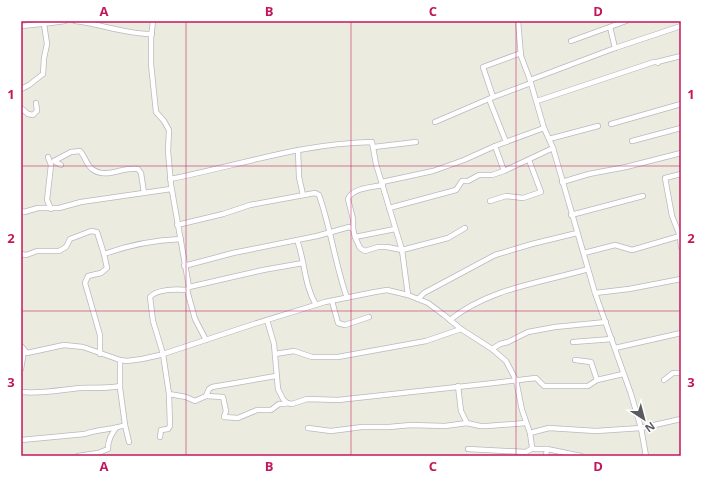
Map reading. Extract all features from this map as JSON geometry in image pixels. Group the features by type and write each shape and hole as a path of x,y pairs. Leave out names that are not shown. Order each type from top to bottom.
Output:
{"street":[{"path":"21,26 65,21"},
{"path":"75,21 118,31 152,34"},
{"path":"153,21 151,64 156,112 164,121 169,130 168,151 171,189 177,226 184,255 184,266 188,289 199,329 206,340"},
{"path":"518,21 521,53 537,101 544,128 553,148 595,293 631,394 641,428 646,456"},
{"path":"571,41 626,21"},
{"path":"21,89 44,74 44,58 47,44 47,23"},
{"path":"435,122 615,48 681,26"},
{"path":"610,27 615,48"},
{"path":"506,142 491,98 483,67 521,53"},
{"path":"537,101 681,56"},
{"path":"21,108 33,116 37,111 36,103"},
{"path":"611,124 681,104"},
{"path":"549,139 598,126"},
{"path":"465,228 448,238 402,250 378,247 365,251 360,248 353,229 348,199 349,196 356,192 433,171 544,128"},
{"path":"632,141 681,128"},
{"path":"170,179 298,150 360,142 372,142 376,164 383,184 388,208 402,250 408,295"},
{"path":"374,147 416,142"},
{"path":"495,146 504,171"},
{"path":"388,208 456,190 462,182 468,181 479,175 492,175 504,171 553,148"},
{"path":"298,150 303,194"},
{"path":"61,165 54,161 71,152 80,151 87,164 99,173 107,174 120,170 133,168 138,169 141,173 144,193"},
{"path":"562,182 589,174 626,167 681,153"},
{"path":"48,157 51,165 47,200 51,209"},
{"path":"490,201 506,196 523,198 541,192 529,160"},
{"path":"681,174 665,178 672,216 680,228 681,247"},
{"path":"21,211 30,211 38,208 51,209 81,202 171,189"},
{"path":"177,226 250,205 315,193 319,195 330,232 341,283 347,298"},
{"path":"572,215 643,196"},
{"path":"184,266 233,253 297,240 349,227 353,229"},
{"path":"356,237 395,229"},
{"path":"21,254 26,255 36,251 59,251 66,248 70,239 91,231 97,232 107,268 101,273 88,276 85,283 100,335 100,354"},
{"path":"418,299 424,294 495,255 577,233"},
{"path":"584,253 615,246 632,250 680,236"},
{"path":"104,254 135,244 180,239"},
{"path":"297,240 301,250 305,276 312,299 316,305"},
{"path":"160,437 161,430 168,429 170,426 169,394 163,354 153,321 150,297 153,294 169,290 188,289 303,263"},
{"path":"450,320 472,304 505,290 588,269"},
{"path":"595,293 629,289 681,279"},
{"path":"24,351 27,353 64,345 83,347 120,360 127,361 142,359 163,354 316,305 387,290 408,295 433,306 461,329 492,349 506,361 516,380 526,423 530,433 532,447 530,456"},
{"path":"332,301 338,323 345,325 369,317"},
{"path":"267,320 274,344 276,376 280,394 287,403"},
{"path":"492,349 528,332 555,327 606,322"},
{"path":"275,354 294,351 312,357 338,357 426,341 461,329"},
{"path":"615,348 681,333"},
{"path":"574,342 612,339"},
{"path":"21,346 24,351 21,367"},
{"path":"120,360 120,386 125,425 129,442"},
{"path":"575,360 591,362 596,380"},
{"path":"664,380 674,373 681,373"},
{"path":"169,394 186,397 195,401 206,396 223,397 226,411 224,417 238,418 257,410 271,410 279,404 296,404 307,398 338,400 458,386 494,384 536,378 544,386 588,386 596,380 623,374"},
{"path":"206,396 209,389 212,387 276,376"},
{"path":"21,392 45,393 82,388 120,386"},
{"path":"458,386 461,411 467,423"},
{"path":"530,433 549,428 596,431 641,428 681,419"},
{"path":"308,428 331,431 362,427 411,425 445,426 467,423 488,426 526,423"},
{"path":"21,440 76,435 125,425"},
{"path":"78,456 104,452 108,449 111,434 116,428"},
{"path":"468,449 526,452 531,449 546,449 581,456"},
{"path":"546,449 546,456"}]}
